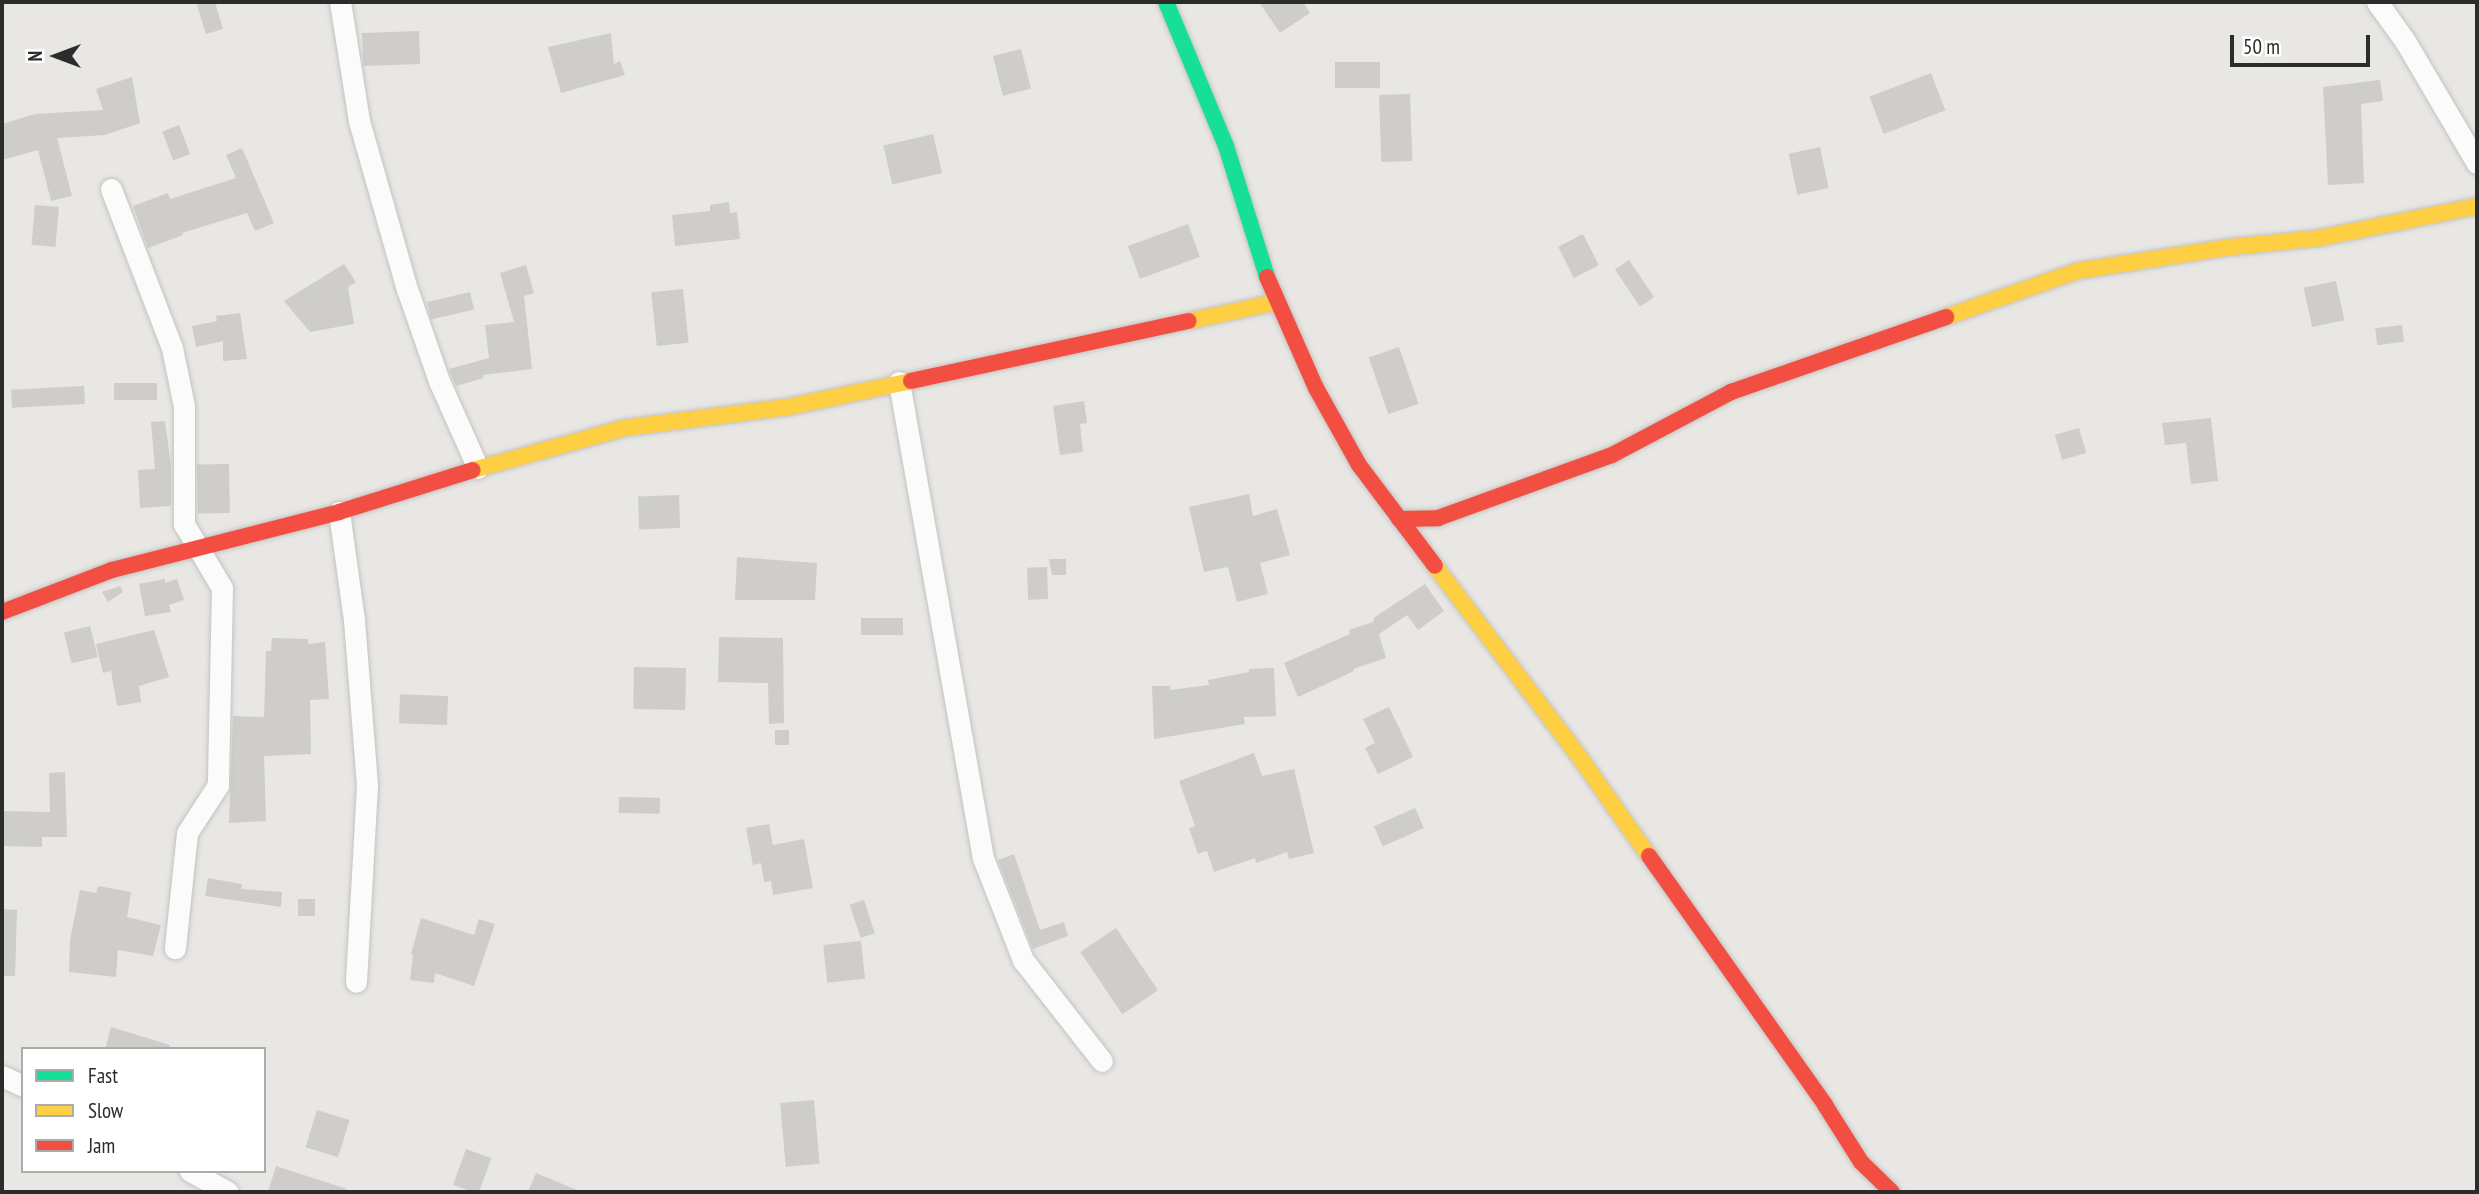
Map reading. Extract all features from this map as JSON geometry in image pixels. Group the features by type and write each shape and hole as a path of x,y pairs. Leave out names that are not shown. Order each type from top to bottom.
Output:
{"street":[{"path":"340,2 359,121 407,289 439,382 478,468"},
{"path":"1166,2 1226,146 1277,302 1316,388 1359,466 1580,758 1825,1105 1861,1162 1892,1192"},
{"path":"2377,2 2412,52 2477,163"},
{"path":"111,189 172,348 184,406 184,524 222,588 218,785 187,833 175,948"},
{"path":"1399,519 1438,518 1612,456 1731,392 2067,274 2123,261 2319,238 2477,206"},
{"path":"2,612 113,570 198,546 339,512 478,468 624,428 788,407 1277,302"},
{"path":"899,382 983,858 1023,960 1102,1061"},
{"path":"339,512 354,620 367,785 356,982"},
{"path":"2,1076 21,1085"},
{"path":"194,1173 228,1192"}],"building":[{"path":"196,2 215,2 223,29 206,34"},
{"path":"1259,2 1303,2 1310,13 1280,33"},
{"path":"419,31 420,64 363,66 362,33"},
{"path":"611,33 614,64 620,61 625,75 561,93 548,47"},
{"path":"1021,49 1031,89 1003,96 993,56"},
{"path":"1335,62 1380,62 1380,88 1335,88"},
{"path":"1931,73 1945,110 1884,134 1869,97"},
{"path":"132,77 140,123 105,135 57,138 72,196 51,201 38,150 2,160 2,124 35,114 103,110 96,89"},
{"path":"2380,80 2383,101 2361,104 2364,183 2328,185 2323,87"},
{"path":"1410,94 1412,161 1381,162 1379,95"},
{"path":"179,125 190,154 173,160 162,131"},
{"path":"933,134 942,173 892,184 883,145"},
{"path":"1820,147 1829,188 1797,195 1789,154"},
{"path":"242,148 274,223 255,231 247,213 182,233 183,235 148,248 133,206 168,193 170,199 236,178 226,155"},
{"path":"729,202 730,213 737,212 740,239 675,246 672,215 710,211 710,205"},
{"path":"35,205 59,207 55,247 32,245"},
{"path":"1188,224 1200,257 1140,279 1128,246"},
{"path":"1583,234 1599,265 1574,278 1558,247"},
{"path":"1629,260 1654,297 1640,307 1615,270"},
{"path":"344,264 356,282 348,287 354,324 310,332 284,301"},
{"path":"526,265 534,293 524,296 532,369 483,375 484,378 456,386 449,369 489,358 485,325 514,322 500,273"},
{"path":"2336,281 2344,320 2312,327 2304,288"},
{"path":"683,289 689,343 657,346 651,292"},
{"path":"470,292 474,310 431,319 427,302"},
{"path":"240,313 247,359 223,361 223,341 196,347 192,326 217,321 216,316"},
{"path":"2402,325 2404,342 2377,345 2375,328"},
{"path":"1399,347 1419,404 1388,414 1369,357"},
{"path":"114,383 157,383 157,400 114,400"},
{"path":"84,386 85,404 12,408 11,390"},
{"path":"1084,401 1087,423 1080,424 1083,452 1060,455 1053,406"},
{"path":"2211,418 2218,481 2191,484 2186,443 2165,445 2162,423"},
{"path":"165,421 171,466 171,506 140,508 138,470 155,469 151,422"},
{"path":"2079,428 2086,453 2062,460 2055,435"},
{"path":"229,464 230,513 198,514 197,465"},
{"path":"1249,494 1253,516 1277,509 1290,555 1260,563 1268,594 1237,602 1228,567 1204,572 1189,507"},
{"path":"679,495 680,528 639,529 638,496"},
{"path":"737,557 817,563 815,600 735,600"},
{"path":"1049,559 1066,559 1066,575 1052,575"},
{"path":"1047,567 1048,599 1028,600 1027,568"},
{"path":"165,579 165,583 177,579 184,600 169,605 171,612 145,616 139,584"},
{"path":"1425,584 1444,611 1418,630 1407,615 1379,634 1386,658 1353,669 1354,671 1298,697 1284,663 1350,634 1349,630 1373,622 1375,617"},
{"path":"120,586 123,592 108,602 102,592"},
{"path":"861,618 903,618 903,635 861,635"},
{"path":"90,626 98,657 72,664 64,633"},
{"path":"154,630 169,677 139,686 141,702 117,706 111,671 103,673 96,644"},
{"path":"719,637 783,638 784,723 769,724 768,683 718,682"},
{"path":"272,638 308,639 308,644 325,642 329,699 310,700 311,754 264,756 266,821 229,823 233,716 264,717 266,651 271,651"},
{"path":"634,667 686,668 685,710 633,709"},
{"path":"1274,668 1276,716 1244,717 1245,724 1154,739 1152,686 1170,686 1170,690 1209,685 1208,680 1249,672 1249,669"},
{"path":"400,694 448,696 447,725 399,723"},
{"path":"1389,707 1413,757 1378,774 1365,748 1375,743 1363,719"},
{"path":"775,730 789,730 789,745 775,745"},
{"path":"1254,753 1262,776 1294,769 1314,853 1289,859 1287,852 1256,863 1255,858 1214,872 1207,851 1198,854 1189,828 1195,826 1179,781"},
{"path":"65,772 67,837 42,837 42,847 2,846 2,811 50,812 49,773"},
{"path":"619,797 660,798 660,814 619,813"},
{"path":"1415,808 1424,828 1383,846 1374,826"},
{"path":"769,824 773,845 804,839 813,888 773,895 771,881 764,882 761,863 753,865 746,828"},
{"path":"1014,854 1040,930 1064,922 1068,936 1033,949 998,860"},
{"path":"208,878 242,884 241,889 282,892 281,907 205,896"},
{"path":"98,886 131,892 127,917 161,925 153,956 118,950 116,977 69,972 70,940 80,890 96,893"},
{"path":"298,899 315,899 315,916 298,916"},
{"path":"864,900 875,933 861,938 850,905"},
{"path":"2,909 17,910 15,976 2,976"},
{"path":"421,918 474,935 479,919 495,924 474,986 435,973 434,983 410,980 411,954"},
{"path":"1116,928 1158,990 1122,1014 1080,952"},
{"path":"861,941 865,979 827,983 823,945"},
{"path":"111,1027 170,1045 170,1047 106,1047"},
{"path":"814,1100 820,1164 786,1167 780,1103"},
{"path":"317,1110 350,1120 338,1157 306,1147"},
{"path":"466,1149 491,1158 479,1192 453,1185"},
{"path":"276,1166 347,1189 347,1192 268,1192"},
{"path":"536,1173 582,1192 528,1192"}],"traffic: fast":[{"path":"1166,2 1226,146 1267,277"}],"traffic: slow":[{"path":"1946,317 2077,271 2231,247 2319,238 2477,206"},
{"path":"1189,321 1277,302"},
{"path":"473,470 624,428 788,407 911,381"},
{"path":"1435,566 1580,758 1649,856"}],"traffic: jam":[{"path":"1267,277 1316,388 1359,465 1435,566"},
{"path":"1399,519 1438,518 1612,455 1731,392 1946,317"},
{"path":"911,381 1189,321"},
{"path":"2,612 112,570 339,512 473,470"},
{"path":"1649,856 1825,1105 1861,1162 1892,1192"}]}
